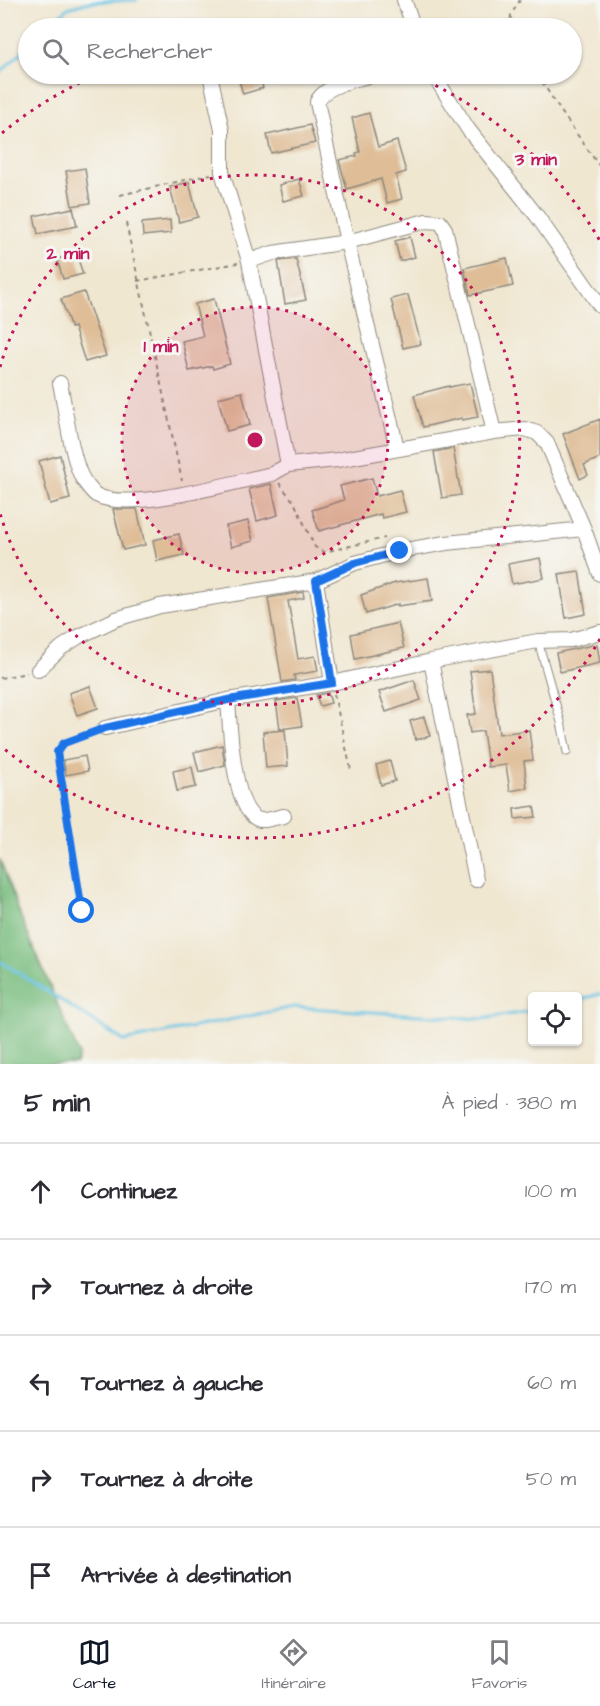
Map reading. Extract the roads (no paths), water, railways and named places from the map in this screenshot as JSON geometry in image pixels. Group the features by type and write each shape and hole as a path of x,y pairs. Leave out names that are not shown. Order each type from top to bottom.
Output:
{"street":[{"path":"404,0 410,18"},
{"path":"212,84 222,130 222,171 249,261 288,465"},
{"path":"344,84 328,89 320,95 317,102 346,242 397,448"},
{"path":"439,84 468,129 537,216 600,306"},
{"path":"249,261 273,253 346,242 426,221 440,222 445,229 494,432"},
{"path":"60,383 76,462 83,480 95,494 116,500 146,501 272,474 288,465 337,460 494,432 525,429 537,433 547,443 584,529 600,574"},
{"path":"38,670 61,648 78,637 116,619 182,602 316,581 355,563 400,551 446,543 584,529"},
{"path":"316,581 332,683"},
{"path":"105,728 228,700 332,683 538,641 571,640 600,632"},
{"path":"431,661 476,880"},
{"path":"228,700 233,760 244,803 251,814 261,820 284,816"}],"lane":[{"path":"538,641 567,752"}],"waterway":[{"path":"58,18 68,8 89,2 137,0"},
{"path":"0,73 18,56"},
{"path":"0,961 124,1041 294,1007 482,1019 528,1012"},
{"path":"582,999 600,994"}]}
